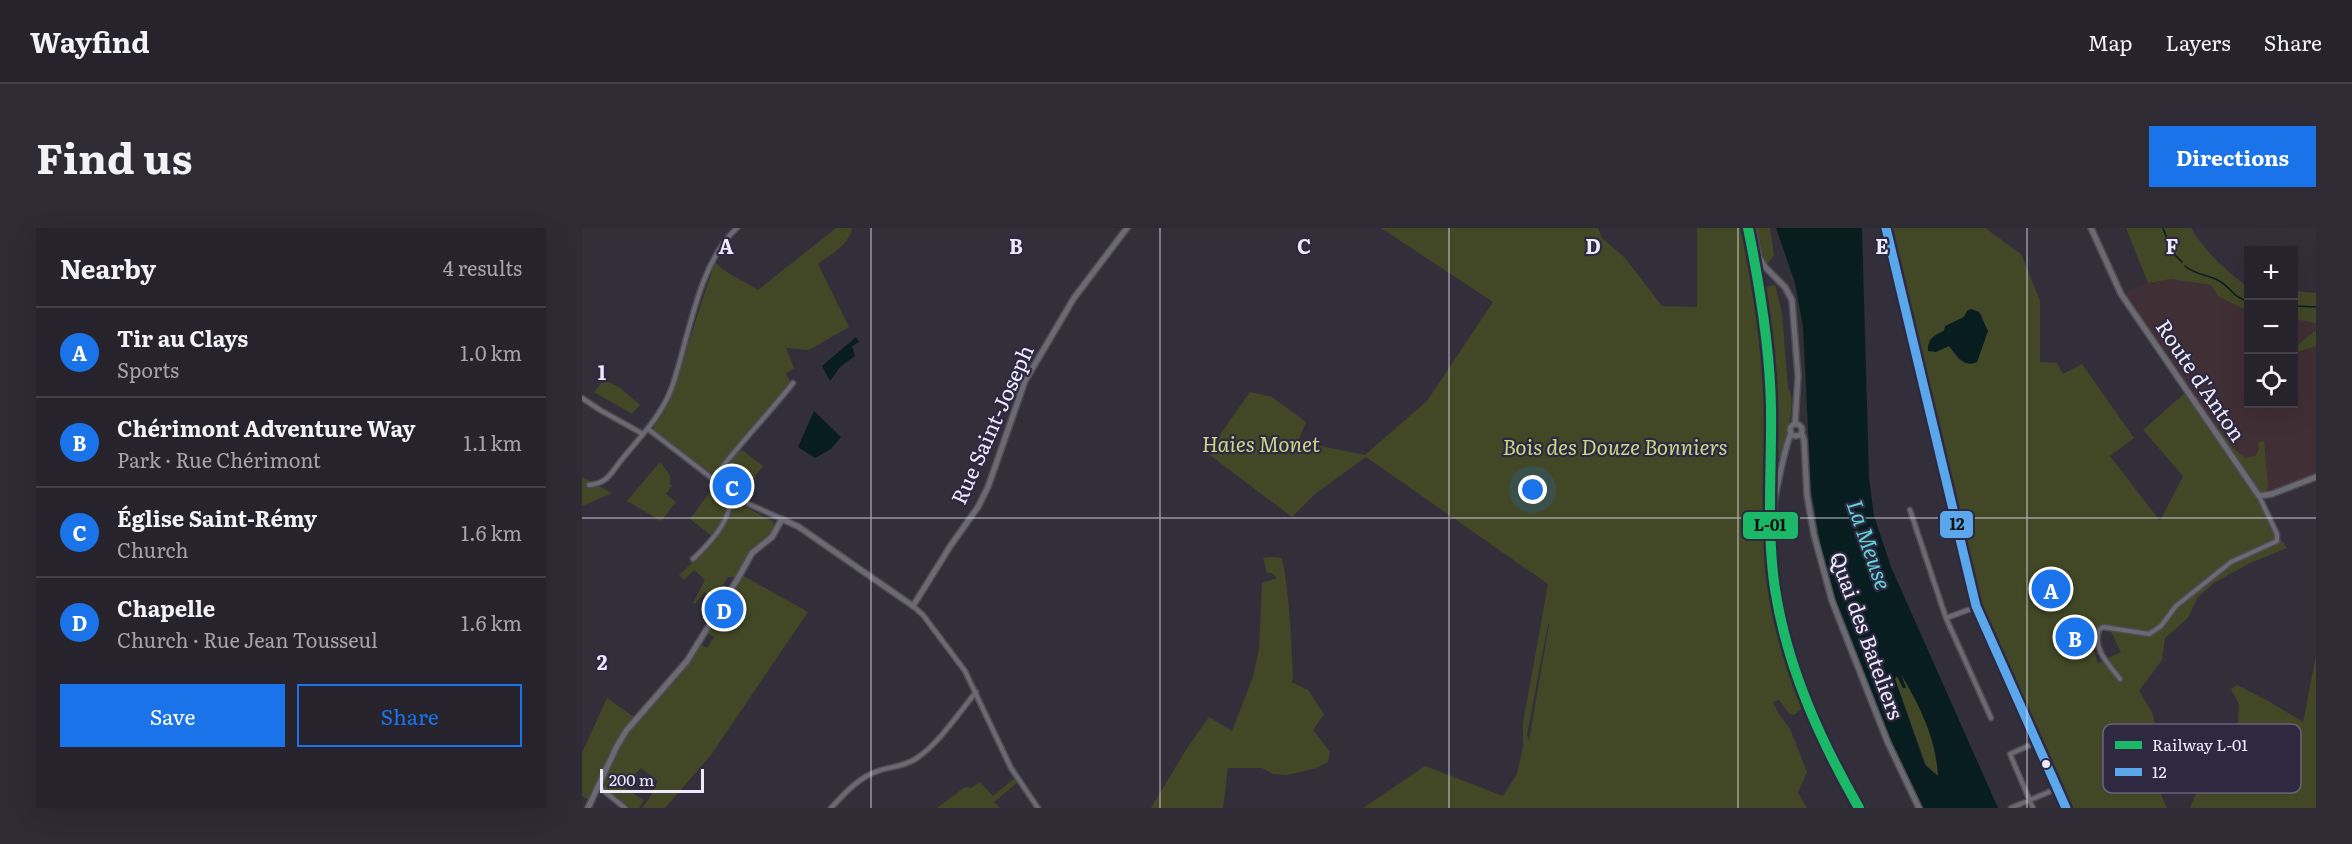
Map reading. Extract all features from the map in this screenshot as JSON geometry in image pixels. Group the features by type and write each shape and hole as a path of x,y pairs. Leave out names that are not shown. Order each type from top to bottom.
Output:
{"main road":[{"path":"1886,228 1976,606 2035,743 2066,808"}],"street":[{"path":"589,485 605,481 648,429 672,388 709,269 720,249 738,228"},
{"name":"Rue Saint-Joseph","path":"913,606 978,507 988,487 1025,381 1074,298 1127,228"},
{"path":"1753,228 1759,257 1765,267 1785,287 1794,312 1798,376 1795,424 1792,426 1775,496 1773,515 1780,599 1796,664 1811,705 1852,791 1863,808"},
{"name":"Route d'Anton","path":"2091,228 2121,294 2259,496"},
{"path":"713,479 793,383"},
{"path":"582,398 643,434"},
{"path":"1791,433 1796,437 1802,434 1801,426 1795,424"},
{"path":"648,429 713,479 731,496 799,527 923,615 965,671 1011,768 1038,808"},
{"name":"Quai des Bateliers","path":"1802,434 1807,496 1814,535 1832,602 1888,743 1918,808"},
{"path":"2120,679 2096,641 2099,630 2103,627 2149,634 2155,631 2175,606 2216,573 2231,562 2277,541 2277,534 2259,496 2272,494 2316,477"},
{"path":"693,559 711,542 720,528 731,502 731,496"},
{"path":"1910,510 1947,618 1991,718"},
{"path":"588,808 626,731 687,661 752,553 772,537 782,519"},
{"path":"1947,618 1976,606"},
{"path":"831,808 863,777 906,765 919,757 933,744 976,692"},
{"path":"2033,808 2010,754 2035,743"},
{"path":"599,787 626,808"},
{"path":"2011,808 2056,789"}],"shaded area":[{"path":"2171,279 2211,285 2218,296 2244,309 2244,408 2298,408 2298,352 2316,346 2316,477 2259,496 2121,294 2148,283"},
{"path":"2298,320 2316,323 2316,330 2298,345"}],"green space":[{"path":"836,228 852,228 843,244 818,264 849,327 809,350 786,348 794,368 786,374 790,382 714,474 711,473 654,430 654,425 673,390 715,262 722,269 758,290"},
{"name":"Bois des Douze Bonniers","path":"1381,228 1598,228 1602,238 1625,258 1662,306 1697,307 1697,228 1744,228 1756,289 1775,285 1782,314 1788,388 1792,403 1780,459 1773,451 1773,408 1768,409 1765,528 1776,619 1781,642 1803,707 1794,715 1789,714 1779,700 1773,702 1790,729 1807,772 1798,793 1807,808 1363,808 1425,766 1503,796 1517,774 1523,747 1523,723 1548,584 1366,457 1315,494 1292,517 1207,453 1250,392 1272,397 1306,422 1299,439 1316,445 1365,455 1427,401 1493,302","holes":["1549,624 1529,741 1527,735"]},
{"path":"1751,228 1770,228 1774,255 1765,267 1758,265"},
{"path":"1890,228 1985,228 2021,254 2040,301 2040,362 2057,363 2063,374 2082,364 2134,438 2110,456 2160,521 2183,476 2143,430 2186,392 2212,428 2216,425 2234,449 2245,458 2255,456 2259,450 2258,443 2264,441 2268,486 2265,495 2259,496 2277,534 2287,548 2248,564 2214,583 2197,598 2188,618 2165,638 2162,660 2139,691 2152,712 2155,724 2103,724 2103,793 2160,793 2167,808 2073,808 1981,605","holes":["1971,309 1982,315 1986,331 1977,362 1971,364 1958,359 1949,346 1943,347 1929,341 1960,320","2107,624 2121,652 2098,663 2094,651 2098,630"]},
{"path":"2126,228 2191,228 2216,260 2244,284 2244,309 2218,296 2211,285 2171,279 2148,283"},
{"path":"2298,291 2316,293 2316,323 2298,320"},
{"path":"2316,330 2316,346 2298,352 2298,345"},
{"path":"604,380 619,387 640,405 632,414 594,392"},
{"path":"739,448 763,466 741,498 733,494 737,493 740,487 718,476"},
{"path":"660,462 670,475 672,486 666,494 676,502 661,521 627,501"},
{"path":"582,477 612,493 582,506"},
{"path":"711,481 723,491 729,504 713,537 690,519 712,489 708,484"},
{"path":"733,500 772,521 776,527 766,539 754,547 737,577 728,577 714,599 704,592 695,604 693,603 705,580 694,570 684,580 679,575 707,549 717,536"},
{"path":"1263,558 1282,558 1285,573 1291,633 1293,679 1291,682 1308,690 1324,714 1313,730 1330,752 1328,762 1317,768 1287,775 1273,774 1262,768 1228,768 1223,808 1151,808 1187,748 1209,717 1232,731 1253,677 1259,649 1262,583 1277,578 1272,573 1267,573"},
{"path":"740,574 808,612 711,755 665,808 642,808 658,781 641,768 622,786 644,800 639,808 628,808 604,788 604,781 619,745 643,713 685,669 700,644 707,648 714,637 704,631"},
{"path":"2316,656 2316,808 2190,808 2197,793 2301,793 2301,724 2238,724 2239,704 2231,689 2237,685 2303,722"},
{"path":"1900,673 1926,722 1934,748 1938,776 1926,765 1895,679 1897,676 1903,688"},
{"path":"607,698 634,717 618,738 590,801 582,796 582,753"},
{"path":"1015,778 1018,782 994,802 1000,808 937,808 965,787 971,788 980,782 993,796"}],"water":[{"name":"La Meuse","path":"1776,228 1862,228 1869,478 1874,516 1891,567 1998,808 1923,808 1873,703 1835,601 1821,547 1811,490 1803,327 1795,283","holes":["1901,674 1931,736 1938,776 1925,765 1895,679 1897,676 1903,688 1906,688"]},
{"path":"1971,309 1979,312 1988,331 1977,362 1964,362 1949,346 1936,352 1928,351 1932,338 1944,331 1945,326 1964,317"},
{"path":"856,337 859,342 852,346 855,356 840,367 830,381 822,366"},
{"path":"814,411 841,437 831,449 815,458 798,447"}],"waterway":[{"path":"2163,228 2172,252 2182,262"},
{"path":"2185,266 2194,272 2217,279 2239,298 2245,300"},
{"path":"2298,306 2316,307"}],"rail line":[{"name":"L-01","path":"1748,228 1769,362 1771,544 1780,618 1797,675 1818,729 1859,808"}],"transit line":[{"name":"12","path":"1886,228 1976,606 2066,808"}],"place":[{"name":"Église Saint-Rémy","path":"732,486"},
{"name":"Tir au Clays","path":"2051,589"},
{"name":"Chapelle","path":"724,609"},
{"name":"Chérimont Adventure Way","path":"2075,637"}],"park label":[{"name":"Haies Monet","path":"1261,445"}]}
